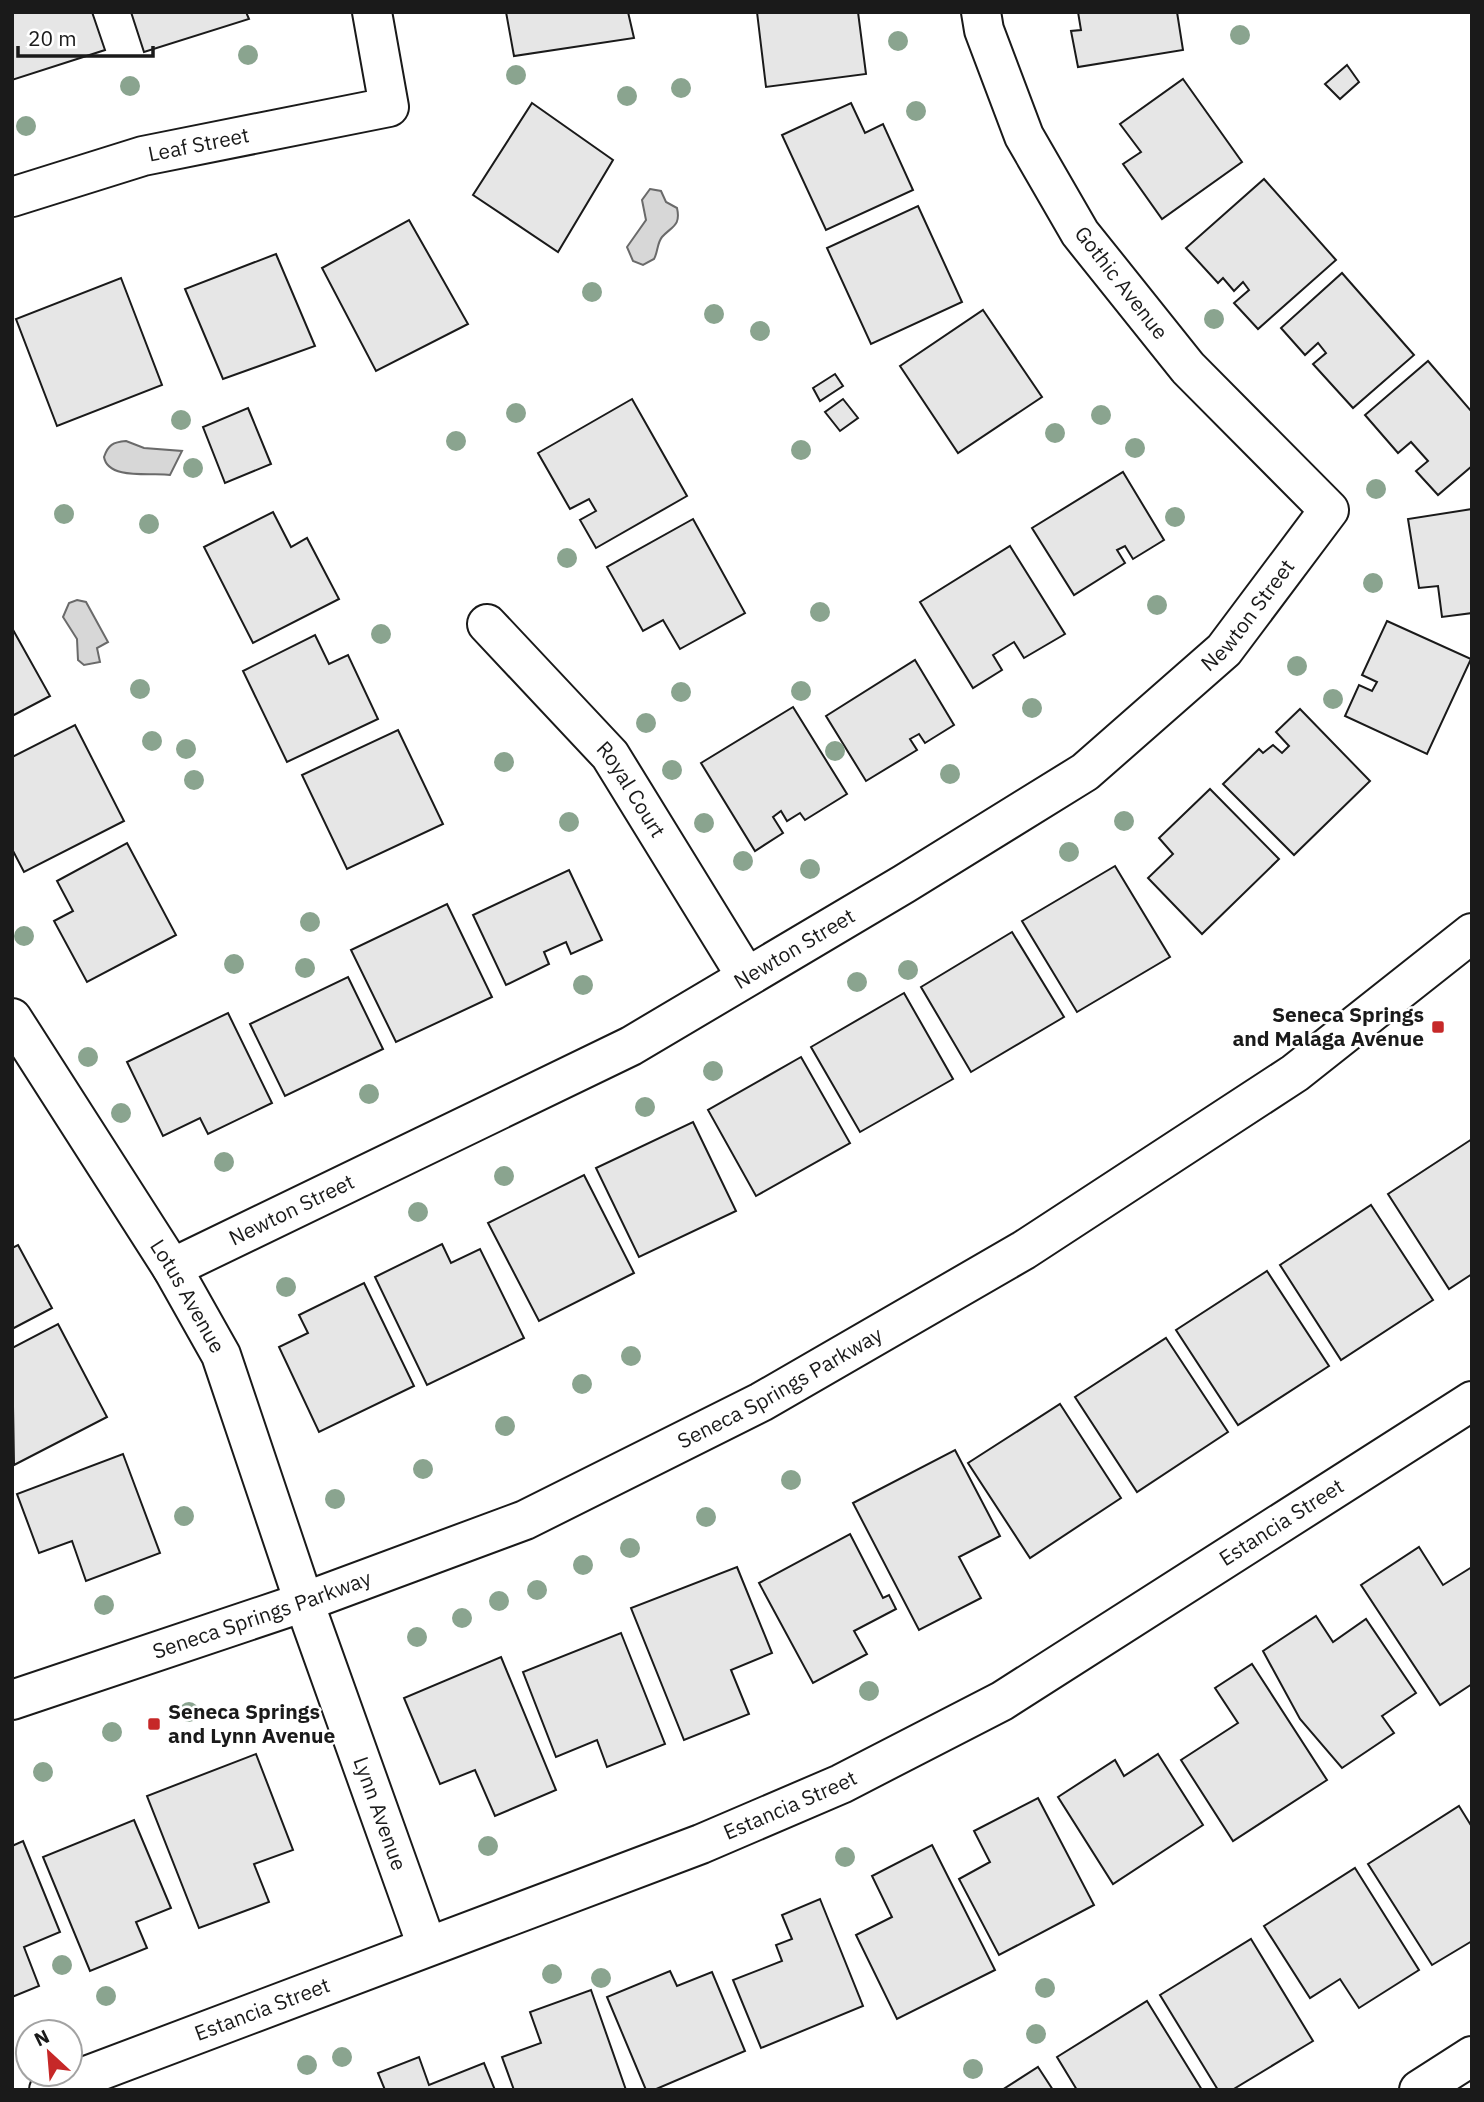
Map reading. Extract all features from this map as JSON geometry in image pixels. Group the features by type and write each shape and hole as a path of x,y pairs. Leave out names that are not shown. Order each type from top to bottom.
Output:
{"street":[{"name":"Leaf Street","path":"12,197 142,156 389,107 372,12"},
{"name":"Gothic Avenue","path":"981,12 984,30 1024,136 1080,233 1188,368 1329,510"},
{"name":"Newton Street","path":"172,1268 631,1046 904,884 1085,772 1224,650 1329,510"},
{"name":"Royal Court","path":"487,624 610,755 746,976"},
{"name":"Seneca Springs Parkway","path":"12,1700 304,1602 525,1520 761,1402 1024,1250 1284,1080 1472,933"},
{"name":"Lotus Avenue","path":"12,1018 172,1268 221,1355 304,1602"},
{"name":"Estancia Street","path":"49,2090 727,1833 841,1784 1002,1701 1472,1401"},
{"name":"Lynn Avenue","path":"304,1602 427,1946"},
{"path":"1419,2090 1472,2056"}],"shaded area":[{"path":"650,189 661,191 666,202 677,208 678,219 660,239 654,259 643,265 633,261 627,247 646,220 642,200"},
{"path":"126,441 144,448 182,451 170,475 132,474 114,470 107,465 104,457 112,445"},
{"path":"77,600 86,602 108,642 97,648 100,662 84,665 78,660 77,639 63,617 69,603"}],"building":[{"path":"12,12 92,12 105,50 12,80"},
{"path":"131,12 246,12 249,19 144,52"},
{"path":"506,12 628,12 634,38 514,56"},
{"path":"757,12 858,12 866,74 766,87"},
{"path":"1078,12 1177,12 1183,50 1078,67 1071,31 1081,30"},
{"path":"1347,65 1359,82 1340,99 1325,84"},
{"path":"1183,79 1242,162 1162,219 1123,164 1141,152 1120,124"},
{"path":"532,103 613,160 558,252 473,195"},
{"path":"851,103 865,133 883,124 913,190 826,230 782,135"},
{"path":"1264,179 1336,260 1258,329 1234,303 1249,290 1243,282 1234,291 1223,278 1218,283 1186,248"},
{"path":"918,206 962,302 871,344 827,248"},
{"path":"409,220 468,324 376,371 322,268"},
{"path":"276,254 315,346 223,379 185,289"},
{"path":"1342,273 1414,355 1353,408 1313,364 1326,353 1318,343 1305,355 1281,328"},
{"path":"121,278 162,385 57,426 16,319"},
{"path":"983,310 1042,397 958,453 900,366"},
{"path":"1428,361 1472,412 1472,466 1438,495 1416,471 1428,461 1411,442 1398,453 1365,415"},
{"path":"835,374 843,386 820,401 813,388"},
{"path":"632,399 687,496 596,548 580,520 596,511 589,499 570,509 538,453"},
{"path":"843,399 858,418 840,431 825,412"},
{"path":"248,408 271,464 225,483 203,427"},
{"path":"1123,472 1164,540 1133,559 1125,546 1117,550 1125,563 1074,595 1032,528"},
{"path":"1472,509 1472,613 1442,617 1438,586 1419,588 1408,519"},
{"path":"273,512 291,547 307,538 339,599 253,643 204,547"},
{"path":"693,519 745,613 680,649 663,620 643,631 607,567"},
{"path":"1010,546 1065,634 1024,658 1014,642 993,655 1002,670 973,688 920,602"},
{"path":"1387,621 1471,659 1427,754 1345,716 1359,685 1372,691 1377,682 1362,675"},
{"path":"12,628 50,696 12,716"},
{"path":"315,635 329,664 348,655 378,719 287,762 243,671"},
{"path":"915,660 954,725 925,743 919,734 910,739 917,750 866,781 826,716"},
{"path":"793,707 847,794 805,820 800,813 787,821 781,811 773,817 783,833 755,851 701,763"},
{"path":"1300,709 1370,781 1294,855 1223,784 1259,749 1263,753 1273,745 1282,753 1289,746 1276,732"},
{"path":"75,725 124,821 24,872 12,849 12,757"},
{"path":"398,730 443,824 347,869 302,775"},
{"path":"1210,789 1279,859 1202,934 1148,878 1173,854 1159,838"},
{"path":"127,843 176,935 87,982 54,921 73,911 57,881"},
{"path":"1115,866 1170,957 1077,1012 1022,921"},
{"path":"569,870 602,940 571,954 566,942 544,952 549,964 506,985 473,915"},
{"path":"447,904 492,997 396,1042 351,950"},
{"path":"1012,932 1064,1017 971,1072 921,987"},
{"path":"348,977 383,1049 285,1096 250,1024"},
{"path":"904,993 953,1079 860,1132 811,1047"},
{"path":"228,1013 272,1103 208,1134 200,1118 163,1136 127,1062"},
{"path":"801,1057 850,1143 756,1196 708,1110"},
{"path":"693,1122 736,1211 639,1257 596,1168"},
{"path":"1472,1139 1472,1274 1449,1289 1388,1194"},
{"path":"584,1175 634,1273 539,1321 488,1223"},
{"path":"1371,1205 1433,1300 1341,1360 1280,1265"},
{"path":"442,1244 451,1263 480,1249 524,1338 427,1385 375,1277"},
{"path":"18,1245 52,1308 12,1329 12,1248"},
{"path":"1267,1271 1329,1366 1238,1425 1176,1330"},
{"path":"364,1283 414,1386 319,1432 279,1347 308,1333 299,1315"},
{"path":"58,1324 107,1417 14,1465 12,1348"},
{"path":"1166,1338 1228,1432 1137,1492 1075,1397"},
{"path":"1060,1404 1121,1498 1030,1558 968,1463"},
{"path":"955,1450 1000,1536 959,1557 981,1598 919,1630 853,1503"},
{"path":"123,1454 160,1553 86,1581 72,1541 39,1553 17,1494"},
{"path":"850,1534 883,1598 889,1595 896,1609 854,1631 867,1654 813,1683 759,1583"},
{"path":"1419,1547 1443,1585 1472,1567 1472,1684 1440,1705 1361,1585"},
{"path":"737,1567 772,1653 731,1670 749,1714 684,1740 631,1608"},
{"path":"1316,1616 1333,1642 1366,1619 1416,1693 1382,1716 1394,1733 1342,1768 1300,1719 1263,1651"},
{"path":"621,1633 665,1744 607,1767 597,1740 556,1757 523,1672"},
{"path":"501,1657 556,1790 495,1816 475,1770 440,1784 404,1698"},
{"path":"1252,1664 1327,1780 1233,1841 1181,1760 1238,1723 1215,1688"},
{"path":"256,1754 293,1850 254,1864 269,1902 199,1928 147,1796"},
{"path":"1158,1754 1203,1825 1113,1884 1058,1797 1115,1760 1124,1776"},
{"path":"1038,1798 1094,1905 999,1955 959,1879 990,1862 974,1831"},
{"path":"1459,1806 1472,1827 1472,1941 1432,1965 1368,1864"},
{"path":"134,1820 171,1908 136,1922 147,1948 90,1971 43,1857"},
{"path":"23,1841 60,1932 24,1947 39,1986 12,1997 12,1846"},
{"path":"932,1845 995,1970 897,2019 856,1935 892,1917 872,1876"},
{"path":"1355,1868 1419,1970 1359,2008 1340,1979 1310,1998 1264,1926"},
{"path":"820,1899 863,2006 761,2048 733,1980 782,1961 776,1945 792,1939 782,1915"},
{"path":"1251,1939 1313,2041 1232,2090 1218,2090 1160,1995"},
{"path":"670,1971 677,1986 712,1972 745,2051 654,2090 646,2090 607,1997"},
{"path":"591,1990 626,2090 514,2090 502,2057 541,2043 530,2012"},
{"path":"1147,2001 1202,2090 1077,2090 1057,2057"},
{"path":"419,2057 429,2085 484,2063 495,2090 385,2090 378,2073"},
{"path":"1038,2067 1053,2090 1002,2090"}],"place":[{"name":"Seneca Springs and Malaga Avenue","path":"1438,1027"},
{"name":"Seneca Springs and Lynn Avenue","path":"154,1724"}]}
